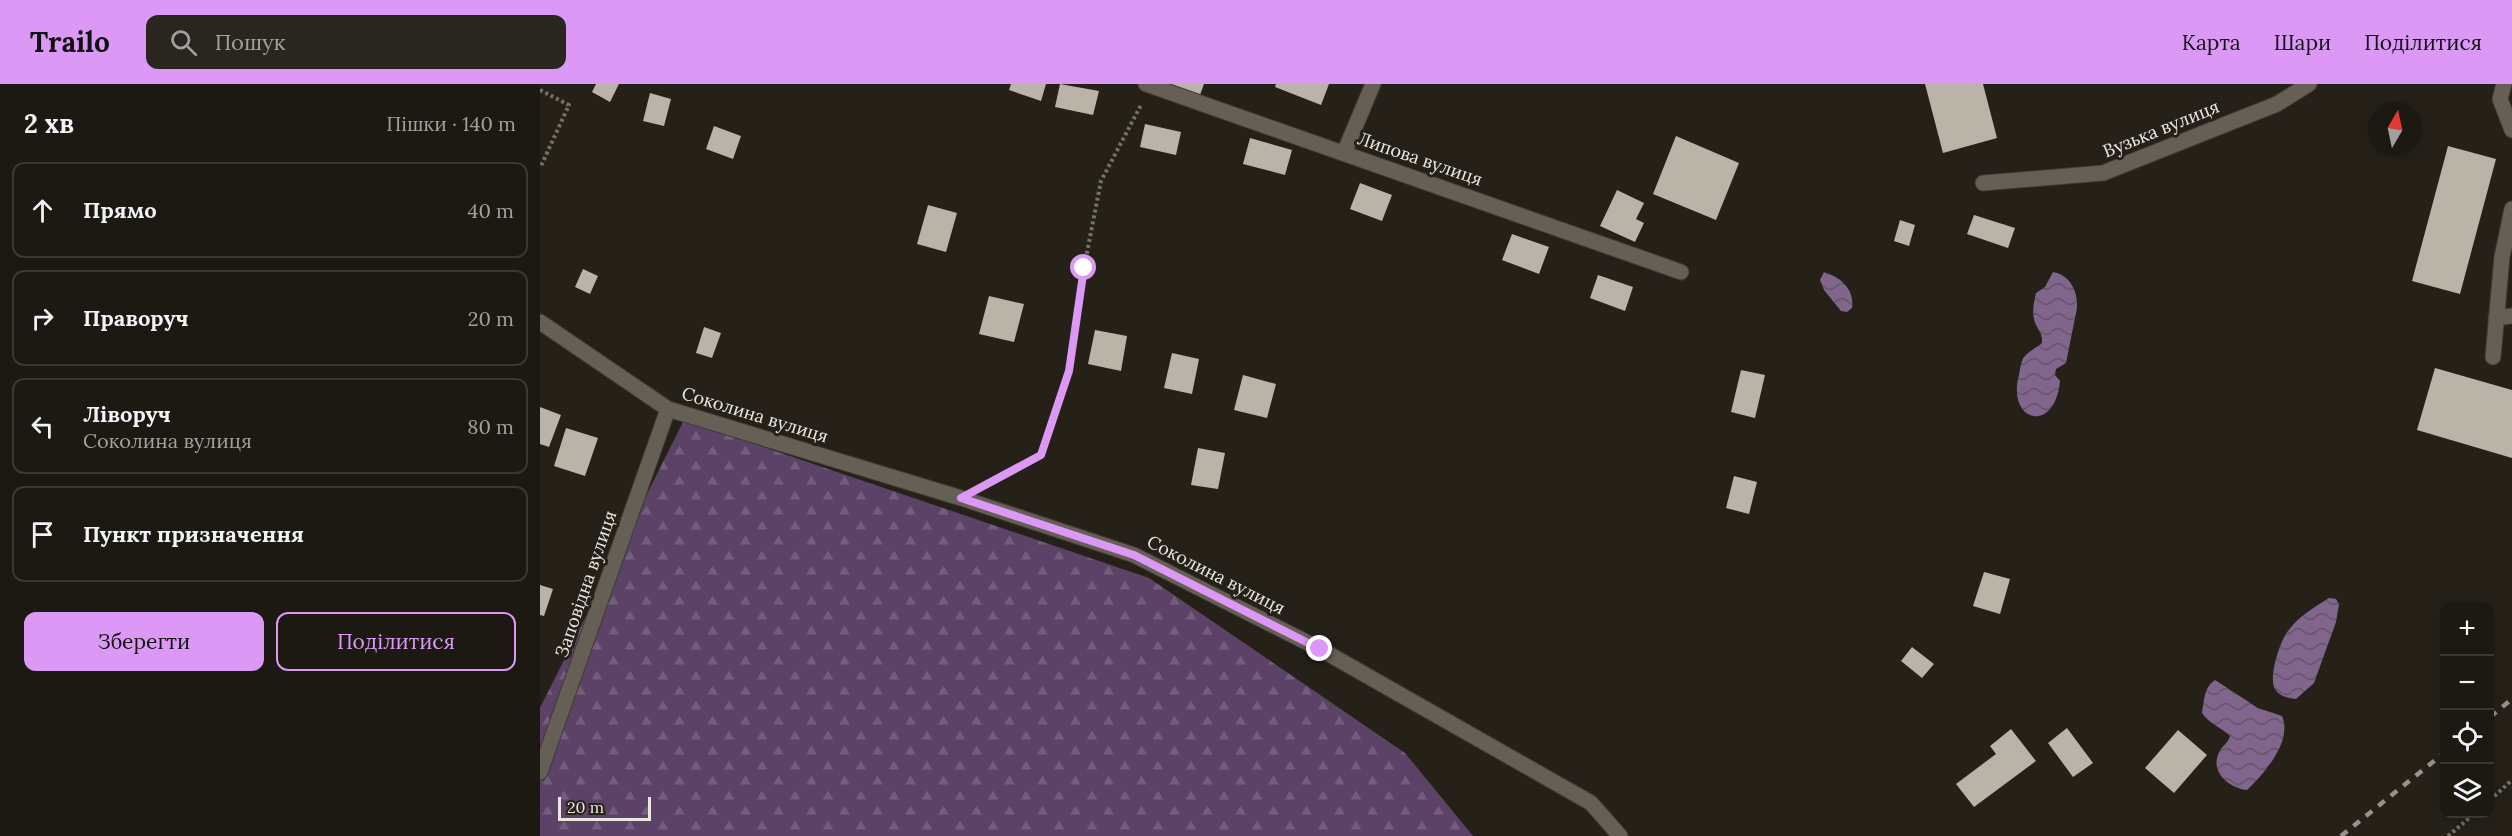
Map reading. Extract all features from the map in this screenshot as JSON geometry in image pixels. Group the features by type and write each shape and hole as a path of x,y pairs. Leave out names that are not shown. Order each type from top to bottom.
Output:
{"street":[{"path":"1344,153 1373,84"},
{"name":"Вузька вулиця","path":"1983,183 2103,173 2277,104 2308,84"},
{"path":"2504,84 2500,99 2512,130"},
{"name":"Липова вулиця","path":"1149,85 1681,272"},
{"path":"2493,357 2502,257 2512,209"},
{"path":"2496,318 2512,316"},
{"name":"Соколина вулиця","path":"540,322 668,409 961,498 1134,555 1320,649 1591,803 1620,836"},
{"name":"Заповідна вулиця","path":"540,772 546,739 668,409"}],"path":[{"path":"961,498 1041,455 1069,371 1084,268 1101,181 1149,85"},
{"path":"540,90 569,105 540,168"},
{"path":"2494,796 2512,780"},
{"path":"2448,836 2468,818"}],"green space":[{"path":"684,420 1149,578 1405,753 1473,836 540,836 540,708"}],"water":[{"path":"1824,272 1836,277 1849,290 1852,308 1847,312 1841,311 1824,290 1820,280"},
{"path":"2053,272 2064,276 2072,285 2077,308 2066,363 2056,369 2055,375 2060,381 2056,398 2050,409 2041,415 2033,416 2025,412 2019,403 2017,391 2019,375 2024,357 2042,343 2034,319 2034,303 2036,293 2045,287"},
{"path":"2329,598 2336,599 2339,604 2336,622 2314,683 2296,699 2281,695 2275,689 2273,677 2276,660 2285,636 2302,617"},
{"path":"2215,680 2258,708 2282,716 2284,736 2280,746 2268,766 2247,790 2229,783 2217,768 2219,752 2230,736 2202,713 2207,690"}],"building":[{"path":"596,84 619,84 610,102 592,92"},
{"path":"1011,84 1046,84 1041,101 1009,90"},
{"path":"1060,84 1099,91 1093,115 1055,107"},
{"path":"1170,84 1204,84 1200,95"},
{"path":"1276,84 1329,84 1321,105 1275,87"},
{"path":"1925,84 1983,84 1997,138 1943,153"},
{"path":"650,93 671,99 664,126 643,121"},
{"path":"1145,124 1181,132 1176,155 1140,147"},
{"path":"714,126 741,136 733,159 706,149"},
{"path":"1676,136 1739,163 1716,220 1653,194"},
{"path":"1250,138 1292,150 1285,175 1243,164"},
{"path":"2448,146 2496,159 2460,294 2412,281"},
{"path":"1360,183 1392,195 1382,221 1350,209"},
{"path":"1617,190 1644,203 1636,219 1644,223 1635,242 1600,226"},
{"path":"928,205 957,213 946,252 917,244"},
{"path":"1974,215 2015,228 2008,248 1967,234"},
{"path":"1900,220 1915,225 1909,246 1894,241"},
{"path":"1512,234 1549,247 1539,274 1502,260"},
{"path":"583,269 598,276 590,294 575,287"},
{"path":"1598,275 1633,287 1625,311 1590,298"},
{"path":"989,296 1024,304 1014,342 979,334"},
{"path":"704,327 721,333 712,358 696,353"},
{"path":"1095,330 1127,336 1121,371 1088,364"},
{"path":"1172,353 1199,359 1192,394 1164,388"},
{"path":"2435,368 2512,390 2512,458 2417,430"},
{"path":"1741,370 1765,375 1755,418 1731,412"},
{"path":"1243,375 1276,384 1267,418 1234,410"},
{"path":"540,407 561,415 549,447 540,444"},
{"path":"566,428 598,438 585,476 554,466"},
{"path":"1198,448 1225,453 1218,489 1191,485"},
{"path":"1734,476 1757,482 1749,514 1726,508"},
{"path":"1984,572 2010,579 2000,614 1973,606"},
{"path":"540,585 553,589 544,616 540,615"},
{"path":"1912,647 1934,664 1922,678 1901,661"},
{"path":"2067,728 2093,763 2073,777 2048,743"},
{"path":"2011,729 2036,761 1974,807 1956,784 1996,754 1990,746"},
{"path":"2178,730 2207,755 2174,793 2145,768"}],"railway":[{"path":"2494,714 2512,699"},
{"path":"2341,836 2440,756"}],"route":[{"path":"1084,268 1069,371 1041,455 961,498 1134,555 1320,649"}]}
